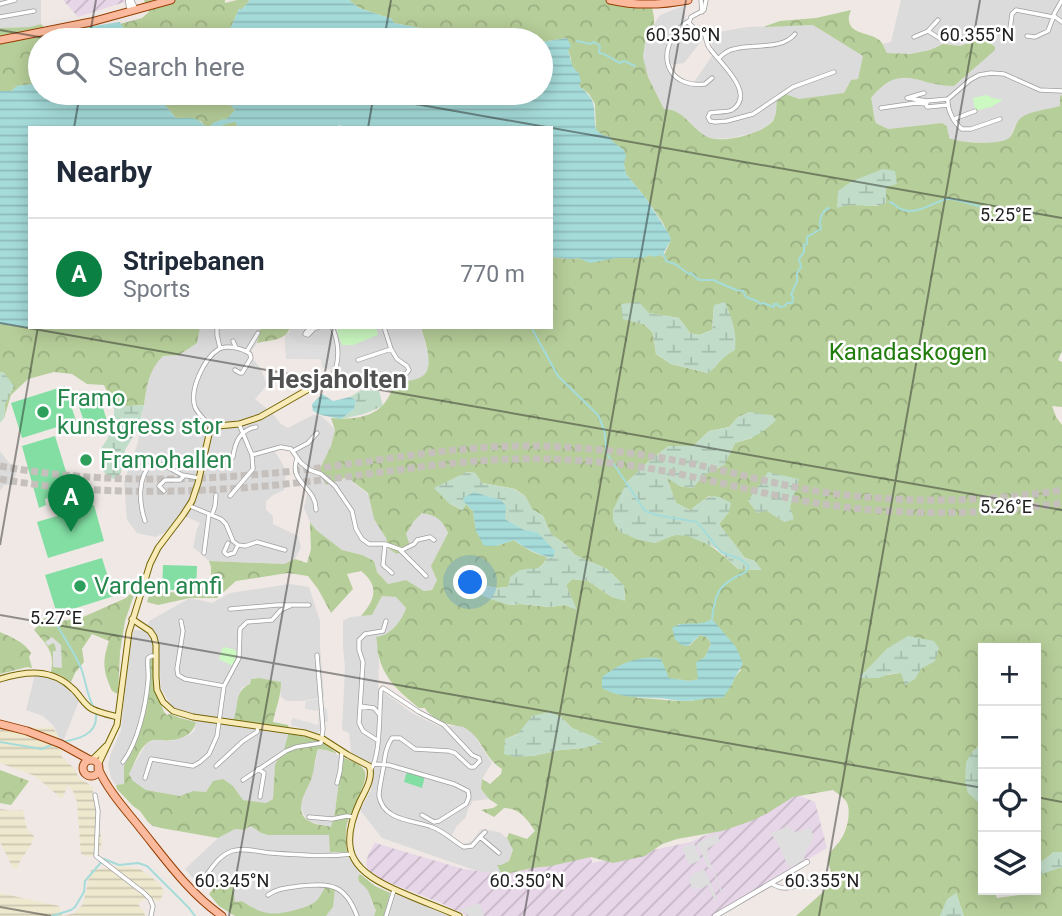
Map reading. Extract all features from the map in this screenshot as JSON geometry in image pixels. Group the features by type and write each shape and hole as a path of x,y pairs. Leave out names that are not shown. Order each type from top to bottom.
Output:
{"main road":[{"path":"58,28 82,23 131,5 170,0"},
{"path":"610,0 653,4 688,0"},
{"path":"653,4 674,0"},
{"path":"0,40 28,34"},
{"path":"89,776 96,774 95,763 115,730 130,628 146,576 158,548 190,506 196,491 208,434 212,428 218,426 239,424 260,417 305,390 336,379"},
{"path":"133,616 156,640 156,684 168,707 185,716 300,732 323,739 342,752 373,766 353,817 349,839 352,854 359,867 368,876 394,890 459,916"},
{"path":"130,628 148,630"},
{"path":"0,679 28,672 50,675 72,688 91,709 118,717"},
{"path":"0,724 66,746 95,763 114,794 192,891 222,916"},
{"path":"51,740 75,756 85,774 96,778 114,794"},
{"path":"83,767 85,762 95,763"}],"street":[{"path":"0,4 16,0"},
{"path":"701,0 702,12"},
{"path":"706,0 706,9 692,15 689,21 680,26 666,52 667,64 674,74 690,84 702,85 712,78"},
{"path":"1027,36 1035,37 1048,31 1062,0"},
{"path":"928,32 939,38 962,39 985,30 1008,34 1012,14 1016,10 1054,17 1062,22"},
{"path":"0,17 34,11"},
{"path":"914,37 928,32 938,20"},
{"path":"689,21 705,35 709,48 734,77 740,93 734,108 727,112 712,112 708,117 710,121 727,121 753,114 793,87 834,72"},
{"path":"718,58 733,49 769,45 791,39 795,34"},
{"path":"924,93 907,98 927,103 927,107 948,102 970,79 991,73 1004,74 1040,90 1062,91"},
{"path":"948,102 954,119 965,130 1000,119"},
{"path":"881,108 927,103"},
{"path":"954,119 975,111"},
{"path":"217,329 220,348"},
{"path":"333,329 338,350 336,379 406,374 408,366 397,359 385,329"},
{"path":"247,351 258,334"},
{"path":"233,341 236,348"},
{"path":"220,348 236,348 250,354 251,358 242,373 235,370"},
{"path":"212,428 196,410 193,398 200,372 220,348"},
{"path":"358,360 391,349"},
{"path":"230,496 253,469 251,455 239,424"},
{"path":"233,457 233,447 242,433 256,427"},
{"path":"293,451 308,443 317,433"},
{"path":"251,455 284,447 291,449 297,459 335,486 352,511 356,529 362,539 369,544 385,544 400,550 426,576"},
{"path":"297,459 297,473 304,487 314,496 316,510"},
{"path":"145,521 141,488 152,463 199,478"},
{"path":"164,491 159,486 165,480 180,480 184,475"},
{"path":"204,553 216,495"},
{"path":"190,506 224,522 233,541 238,545 257,542 285,550"},
{"path":"400,550 424,537 434,540"},
{"path":"228,543 224,552 226,555 234,553 238,545"},
{"path":"385,544 383,565 392,573"},
{"path":"230,609 308,604"},
{"path":"145,778 151,758 190,766 209,754 215,744 224,686 239,658 242,626 250,622 272,620 281,610 293,606"},
{"path":"181,621 183,631 178,675 185,680 224,686"},
{"path":"377,740 361,729 359,723 363,662 358,647 359,640 365,634 383,631 386,621"},
{"path":"243,780 293,748 319,744 323,739 317,655"},
{"path":"123,762 132,749 140,722 148,680 148,658 156,656"},
{"path":"422,815 434,822 439,821 466,804 468,791 389,765 383,765 373,766 383,688 448,727 472,755 480,758 474,767 470,767 455,753 415,749 404,739 392,738 383,765 379,798 387,811 401,820 434,827 464,847 472,846 485,832"},
{"path":"360,706 374,708 379,714"},
{"path":"216,766 257,732 258,726"},
{"path":"337,783 342,752"},
{"path":"258,769 264,773 260,797"},
{"path":"95,795 98,811 96,856 150,899 153,908 150,916"},
{"path":"309,817 353,817"},
{"path":"480,837 499,853"},
{"path":"208,873 218,859 237,850 304,856 352,854"},
{"path":"715,916 807,862"},
{"path":"771,883 779,888 789,888 807,882"},
{"path":"268,895 276,889 316,884 333,886 347,896 357,916"},
{"path":"386,916 394,890"}],"shaded area":[{"path":"0,0 41,0 41,24 0,28"},
{"path":"63,0 131,0 78,17"},
{"path":"901,0 1062,0 1060,106 1022,117 1009,138 991,143 952,140 949,138 947,126 942,123 888,129 876,123 870,98 878,89 897,77 954,86 976,67 981,39 960,46 943,44 910,54 887,53 883,44 891,42"},
{"path":"683,6 687,24 704,38 684,63 669,65 683,81 694,82 714,53 710,38 719,32 747,27 813,25 864,56 858,79 851,80 844,94 799,100 777,99 775,118 757,132 713,139 701,134 689,121 664,109 648,77 643,58 646,37 660,15"},
{"path":"200,329 260,329 257,343 249,354 261,369 267,385 255,399 288,428 313,415 321,416 329,423 335,430 331,446 336,482 347,477 368,494 374,519 386,538 388,548 406,534 422,512 434,514 444,524 448,533 436,557 437,580 432,590 424,591 406,580 388,584 362,555 342,550 316,530 304,508 308,491 298,478 297,457 292,451 282,448 273,449 286,472 284,490 266,501 266,510 273,516 273,524 298,536 301,547 295,559 284,564 209,561 193,547 200,523 187,517 182,517 169,530 156,537 137,533 127,520 124,482 138,442 147,385 154,365 163,356 179,355 197,343"},
{"path":"331,329 337,329 339,352 333,370 322,367 322,361 318,358 286,359 285,336 288,333 297,343 331,346 330,335 333,333"},
{"path":"422,329 429,358 428,369 423,377 410,382 403,381 393,387 343,383 333,370 322,367 321,359 286,359 285,336 290,331"},
{"path":"0,451 9,463 15,465 16,471 14,485 4,485 0,491"},
{"path":"290,584 309,587 320,621 324,697 287,701 281,697 280,682 251,679 249,685 242,687 233,726 288,734 284,754 275,765 273,799 266,804 243,800 233,786 213,781 206,792 193,791 180,796 146,790 132,781 129,774 146,744 156,739 171,741 195,730 197,715 171,706 161,688 159,660 151,659 143,721 124,766 124,784 116,785 108,765 121,730 129,650 134,630 147,631 149,621 190,598 212,603 230,593"},
{"path":"382,596 396,597 406,608 403,619 385,636 376,638 379,644 378,688 412,713 440,727 460,725 472,732 492,763 482,779 481,789 489,799 473,801 466,817 451,837 456,845 461,845 472,841 481,829 499,832 507,838 513,850 509,861 501,866 502,875 477,871 382,838 360,810 371,790 372,773 352,760 349,733 342,730 345,668 343,621 350,617 372,615"},
{"path":"52,637 61,645 62,668 53,667 55,645 53,643 48,646 45,642"},
{"path":"35,675 63,684 79,701 62,744 53,725 43,716 26,710"},
{"path":"317,699 319,705 327,709 328,721 324,723 325,729 316,733 291,725 292,718 318,725 319,711 305,709 306,701"},
{"path":"5,724 53,727 62,744 61,756 74,768 79,778 92,786 102,842 98,855 89,857 81,854 77,802 68,785 62,799 35,776 0,763 0,727"},
{"path":"318,749 342,757 331,827 309,822 300,806"},
{"path":"795,794 815,802 827,848 712,916 467,916 380,879 368,870 366,864 375,843 463,869 499,874 531,851 589,843 592,863 691,842"},
{"path":"0,809 23,810 27,830 34,836 17,869 13,868 0,842"},
{"path":"251,826 268,835 329,835 332,853 347,852 360,874 359,882 370,892 376,910 374,916 326,916 333,907 318,900 308,907 281,915 270,915 242,901 235,902 233,885 227,882 217,884 211,890 196,882 185,869 218,838 235,829 244,830"},
{"path":"788,826 794,832 810,827 814,838 805,852 804,860 789,868 775,838 769,834"},
{"path":"717,834 720,842 708,848 707,855 721,892 697,843"},
{"path":"694,843 701,860 689,865 682,848"},
{"path":"122,866 140,869 159,883 164,891 160,901 144,899 138,904 145,916 63,916 75,913 83,904 91,870"},
{"path":"704,869 717,898 715,901 708,885 695,890 689,880 692,874"},
{"path":"0,893 59,906 62,916 0,916"},
{"path":"390,893 403,897 449,916 384,916"},
{"path":"480,903 484,916 470,916 459,910"}],"green space":[{"path":"144,0 225,0 225,3 250,0 239,9 230,28 124,28 120,24 142,18 149,12"},
{"name":"Kanadaskogen","path":"349,0 651,0 654,25 646,37 643,57 648,77 664,109 678,113 704,135 717,139 743,136 768,125 775,116 777,99 785,94 799,99 844,93 851,80 858,79 863,56 813,25 763,27 780,21 816,18 851,10 851,26 858,32 879,40 887,53 910,54 943,44 960,46 981,39 995,47 995,50 954,86 901,78 882,87 871,98 876,123 888,129 942,123 947,126 949,138 954,140 998,142 1010,137 1022,117 1060,106 1062,95 1062,351 1058,360 1062,362 1062,407 1052,406 1062,425 1062,852 1054,852 1041,862 1041,643 978,643 978,747 972,752 978,787 978,895 996,895 997,898 1041,895 1041,873 1062,867 1062,916 964,916 956,893 940,916 796,916 822,893 833,879 829,857 843,835 849,815 846,801 833,790 793,797 751,821 722,831 677,839 662,844 645,856 613,863 591,857 502,875 497,865 509,861 513,850 507,838 509,833 527,839 535,831 526,818 514,810 504,808 494,817 481,810 498,805 481,789 482,779 490,784 501,774 502,769 491,760 473,734 464,727 437,719 425,708 419,708 399,691 389,678 378,654 376,637 391,631 404,613 406,608 396,597 382,596 372,615 361,616 370,604 373,588 361,571 347,574 353,589 331,613 308,576 288,573 236,581 217,598 190,598 158,605 147,602 150,592 199,591 211,580 209,561 284,564 295,559 307,563 311,549 310,522 342,550 374,561 377,572 388,584 406,580 424,591 432,590 437,580 431,566 448,533 444,525 435,517 422,513 406,534 410,546 397,554 388,548 386,538 374,519 368,493 347,477 326,485 319,471 335,430 331,418 360,417 376,411 389,397 393,387 424,374 429,363 422,329 553,329 553,257 579,258 589,262 643,258 650,255 663,257 671,240 663,223 626,174 624,165 596,130 595,104 589,94 579,86 568,51 567,38 553,40 553,28 419,28 394,23 392,19 359,8","holes":["895,171 878,206 846,204","714,305 723,356 708,373 671,364 656,354 653,333 645,325 649,313 679,318 690,333 699,335 712,330","750,412 752,438 735,443 724,465 702,476 693,488 680,486 666,476 676,503 690,510 709,496 729,512 719,524 745,558 755,561 761,570 738,569 710,546 693,537 676,535 655,543 627,482 669,446 693,446 709,431 729,427 738,417","467,472 475,473 482,483 515,489 525,496 532,509 543,516 551,534 575,555 607,569 624,586 625,600 612,597 588,581 572,579 566,585 576,609 564,605 510,605 473,592 475,584 508,587 522,570 538,568 547,557 514,540 496,546 476,531 473,511 466,504 462,510 450,504 435,488","798,479 785,522 767,511","712,619 741,670 731,686 701,699 689,701 637,698 661,659 668,678 690,681 698,679 711,644 707,637 700,635 689,646 678,624 704,624","888,648 935,661 908,671 859,678","561,717 572,728 594,737 584,748 533,756 505,739"]},
{"path":"41,24 45,28 28,28 28,85 18,86 11,91 0,91 0,28"},
{"path":"987,95 1003,100 991,107 975,111 973,98"},
{"path":"165,105 231,105 235,110 231,115 238,126 205,126 201,121 176,118"},
{"path":"883,169 895,171 897,184 886,187 886,203 837,208 838,191 852,181"},
{"path":"639,302 649,313 679,318 690,333 699,335 712,330 714,305 725,302 733,325 735,350 708,373 671,364 656,354 653,333 645,325 623,319 621,304"},
{"path":"0,324 28,329 200,329 197,343 179,355 163,356 158,361 149,378 144,405 114,407 104,385 87,384 72,374 54,372 28,379 11,395 4,418 5,404 13,387 4,373 0,372"},
{"path":"260,329 289,329 281,337 257,343"},
{"path":"335,329 376,329 378,335 353,345 342,345"},
{"path":"0,372 4,373 14,386 0,423"},
{"name":"Framo kunstgress stor","path":"65,386 76,421 22,438 11,403"},
{"path":"361,390 379,391 383,406 341,419 354,409 356,400 350,397"},
{"path":"98,392 108,424 87,430 76,398"},
{"path":"144,405 139,427 125,450 121,473 115,479 107,477 102,468 100,450 111,430 114,407"},
{"path":"750,412 772,415 776,420 757,435 735,443 724,465 702,476 693,488 680,486 667,478 676,503 690,510 714,496 731,503 729,512 719,524 745,558 755,561 762,570 738,569 716,548 688,536 675,535 655,543 620,532 613,521 613,510 627,482 651,459 669,446 693,446 709,431 729,427 738,417"},
{"path":"55,436 72,491 45,499 46,505 39,508 22,446"},
{"path":"467,472 475,473 482,483 514,489 525,496 532,509 543,516 551,534 575,555 607,569 624,586 625,601 612,597 588,581 572,579 566,585 577,610 564,605 510,605 473,591 474,584 508,587 510,577 518,571 539,568 547,557 553,558 537,532 524,530 505,519 501,500 474,492 464,502 466,504 463,510 450,504 434,488"},
{"path":"768,472 799,479 790,507 794,519 785,522 767,511 757,513 748,501"},
{"path":"94,505 104,541 48,558 37,522"},
{"name":"Varden amfi","path":"102,558 114,596 57,614 45,575"},
{"path":"163,565 197,566 196,590 162,590"},
{"path":"135,589 125,621 118,694 112,691 105,672 104,661 109,641 92,634 82,649 84,662 71,682 51,672 51,654 34,630 46,617 62,621 83,617 126,598"},
{"path":"0,632 28,649 31,653 29,657 32,668 0,674"},
{"path":"908,636 934,641 939,648 935,661 921,669 915,679 905,685 901,673 879,678 859,678 888,648"},
{"path":"223,647 237,652 233,666 219,659"},
{"path":"150,659 153,659 154,686 164,712 196,722 184,737 148,742 129,774 133,781 146,790 180,796 193,791 206,792 213,781 223,779 233,786 243,800 266,803 273,799 275,765 284,754 288,734 314,740 337,754 318,749 312,778 301,808 304,817 309,821 331,827 342,757 365,772 364,784 347,824 347,852 330,852 329,835 268,835 251,826 244,830 235,829 218,838 161,828 148,822 116,785 124,784 124,766 143,721 150,681"},
{"path":"251,679 281,682 273,722 288,725 289,728 233,721 241,691 250,684"},
{"path":"549,712 561,717 572,728 603,743 533,756 515,757 504,754 505,739 517,735 532,716"},
{"path":"978,747 978,802 968,793 965,782 966,762"},
{"path":"0,770 29,781 11,805 0,803"},
{"path":"407,771 425,776 422,788 404,782"},
{"path":"1054,852 1062,852 1062,867 1041,874 1041,862"},
{"path":"360,874 375,886 390,893 384,916 374,916 376,910 368,891 359,882"},
{"path":"222,882 233,885 235,902 242,901 257,910 276,914 312,904 327,884 335,888 333,907 326,916 235,916 219,906 209,894"},
{"path":"956,893 964,916 940,916 947,899"}],"water":[{"path":"250,0 349,0 359,8 392,19 394,23 419,28 230,28 239,9"},
{"path":"120,22 124,28 81,28"},
{"path":"567,38 571,46 568,51 572,63 579,73 579,86 593,102 596,130 610,137 624,150 626,174 669,234 671,240 664,252 665,258 661,255 650,255 590,263 579,258 553,257 553,126 238,126 235,122 224,122 235,110 231,105 553,105 553,40"},
{"path":"28,85 28,105 165,105 176,118 196,119 204,126 28,126 28,328 0,324 0,91 11,91 17,86"},
{"path":"322,394 333,401 350,397 356,400 354,409 341,419 321,415 313,411 312,404"},
{"path":"474,492 501,500 506,506 505,519 524,530 537,532 555,551 553,558 532,551 514,540 496,546 484,546 476,531 473,511 463,498"},
{"path":"712,619 736,647 743,664 723,698 681,701 615,694 602,688 602,677 622,664 646,658 661,659 669,678 690,681 698,679 696,662 705,657 711,644 707,637 700,635 688,646 681,645 675,639 672,628"}],"waterway":[{"path":"577,41 590,44 594,42 600,46 599,53 620,63 624,61 635,66"},
{"path":"214,126 224,122"},
{"path":"890,202 905,211 918,210 948,199 981,207"},
{"path":"665,257 666,261 699,280 713,280 743,291 746,297 760,304 785,306 792,303 791,295 801,267 799,259 804,252 804,245 807,244 807,237 821,229 821,217 829,208"},
{"path":"532,329 558,376 598,415 604,429 607,454 645,511 697,522 721,552 740,559 749,566 746,572 720,589 712,619"},
{"path":"53,618 78,662 93,706"},
{"path":"62,742 86,735 94,727 96,714"},
{"path":"0,742 42,749 53,744"},
{"path":"52,916 75,907 84,892 85,881 104,859 119,865 138,863 147,866 195,916"}],"tunnel":[{"path":"0,466 77,476 195,478 311,469 451,450 535,446 643,455 810,490 873,498 968,499 1062,490"},
{"path":"0,479 76,489 191,491 305,482 485,460 546,459 642,467 793,499 873,510 968,512 1062,503"}],"place":[{"name":"Framo kunstgress stor","path":"43,412"},
{"name":"Framohallen","path":"86,460"},
{"name":"Stripebanen","path":"71,532"},
{"name":"Varden amfi","path":"80,586"}],"district":[{"name":"Hesjaholten","path":"337,379"}]}
